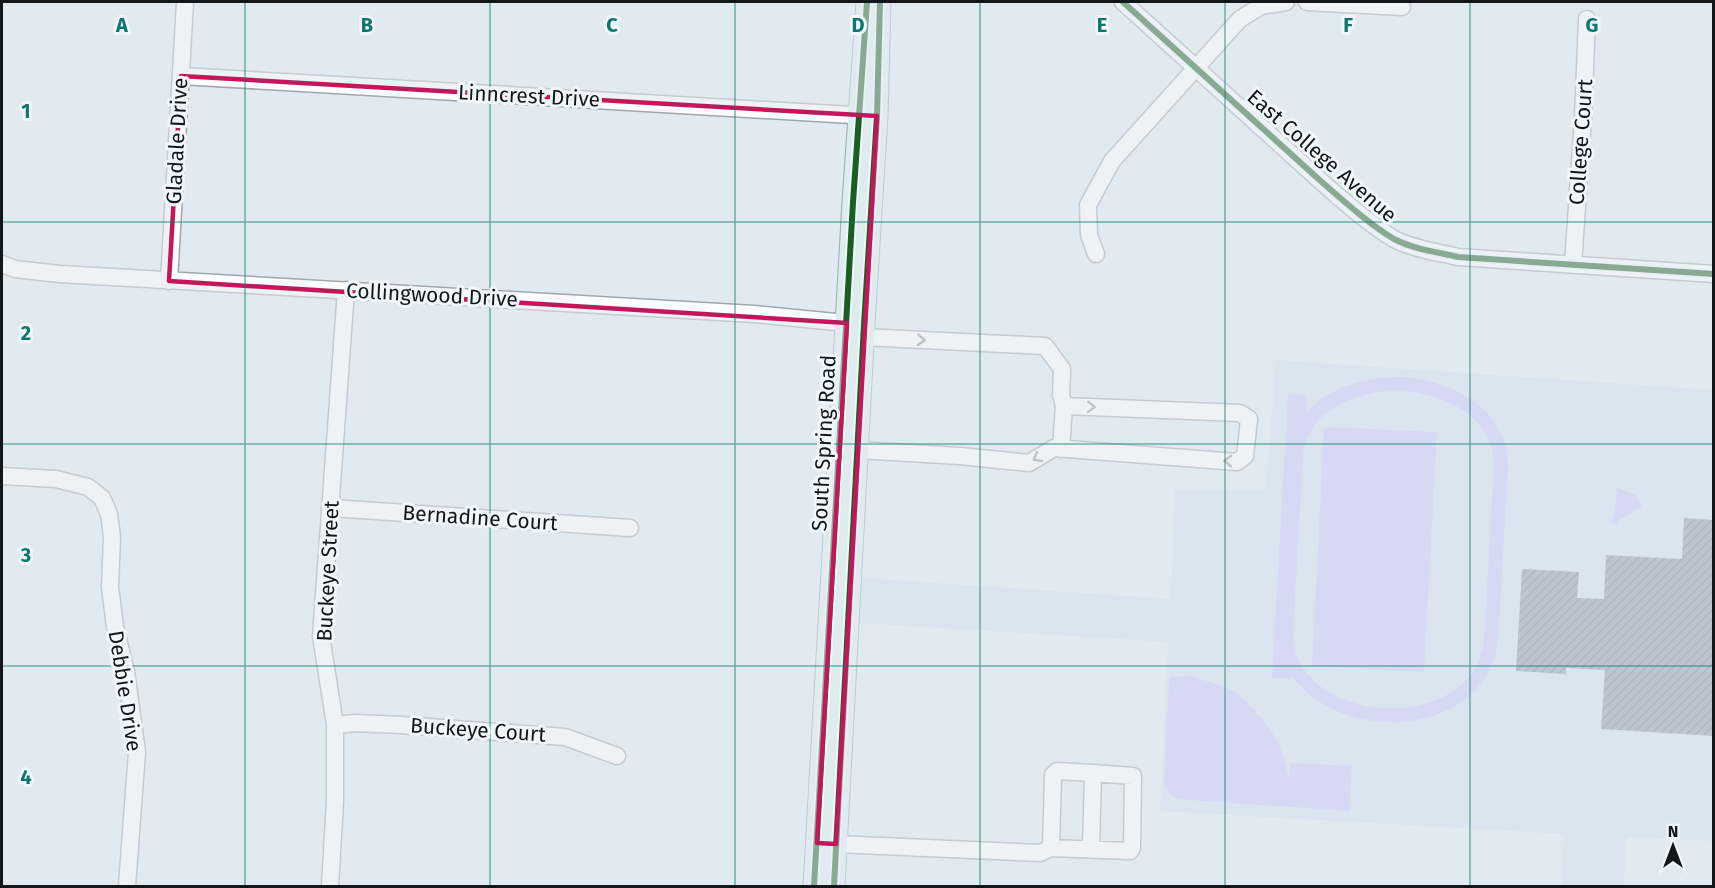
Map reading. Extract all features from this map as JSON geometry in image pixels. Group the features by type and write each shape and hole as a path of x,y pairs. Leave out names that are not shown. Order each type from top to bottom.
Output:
{"main road":[{"name":"South Spring Road","path":"834,886 827,844 858,328 868,116 867,2"},
{"name":"South Spring Road","path":"868,116 880,2"},
{"name":"South Spring Road","path":"814,886 827,844"}],"street":[{"name":"Gladale Drive","path":"169,281 185,2"},
{"name":"East College Avenue","path":"1124,2 1349,206 1396,240 1458,257 1713,274"},
{"path":"1096,254 1089,235 1088,205 1112,161 1240,19 1261,6 1286,2"},
{"path":"1307,2 1402,7"},
{"name":"College Court","path":"1573,266 1584,118 1587,19"},
{"name":"Linncrest Drive","path":"181,76 868,116"},
{"name":"Collingwood Drive","path":"2,264 15,269 60,274 754,314 858,328 1045,346 1062,369 1061,395 1064,406"},
{"name":"Buckeye Street","path":"330,886 335,801 335,725 321,636 345,290"},
{"path":"852,446 1029,463 1054,448 1061,449 1237,462 1245,456 1249,419 1240,413 1064,406 1061,449"},
{"name":"Debbie Drive","path":"2,476 56,479 88,487 102,498 109,514 112,537 111,587 114,617 127,680 137,752 127,886"},
{"name":"Bernadine Court","path":"331,508 630,528"},
{"name":"Buckeye Court","path":"335,725 356,723 400,725 565,737 617,756"},
{"path":"827,844 1040,853 1051,848 1131,850 1133,776 1054,772 1051,848"},
{"path":"1091,849 1093,773"}],"highlighted area":[{"path":"181,76 877,116 836,844 817,843 847,323 169,281"}],"shaded area":[{"path":"1276,360 1713,390 1713,841 1626,837 1624,886 1562,886 1564,834 1160,811 1168,642 860,623 862,578 1171,599 1175,491 1266,490"},
{"path":"1377,378 1423,380 1442,385 1476,403 1489,415 1500,431 1506,449 1508,469 1498,642 1487,674 1467,698 1440,713 1409,721 1376,721 1343,714 1315,699 1292,676 1291,679 1272,678 1288,394 1307,395 1306,412 1338,389","holes":["1404,391 1440,399 1456,406 1471,416 1483,429 1491,445 1494,463 1484,641 1473,672 1450,693 1420,705 1386,708 1352,702 1323,688 1302,666 1293,635 1303,457 1312,429 1331,409 1371,393"]},
{"path":"1324,427 1437,432 1424,672 1312,666"},
{"path":"1617,488 1635,494 1642,506 1621,519 1617,526 1611,522"},
{"path":"1190,676 1226,688 1244,700 1278,742 1289,779 1291,763 1352,766 1349,811 1175,799 1164,786 1169,677"}],"building":[{"path":"1684,518 1713,520 1713,736 1601,729 1605,670 1566,668 1566,674 1516,671 1522,569 1579,572 1577,598 1604,599 1606,555 1682,559"}],"cycle path":[{"path":"814,886 853,202 867,2"},
{"path":"834,886 877,116 880,2"},
{"path":"1123,2 1358,213 1394,239 1417,248 1458,257 1714,274"}]}
